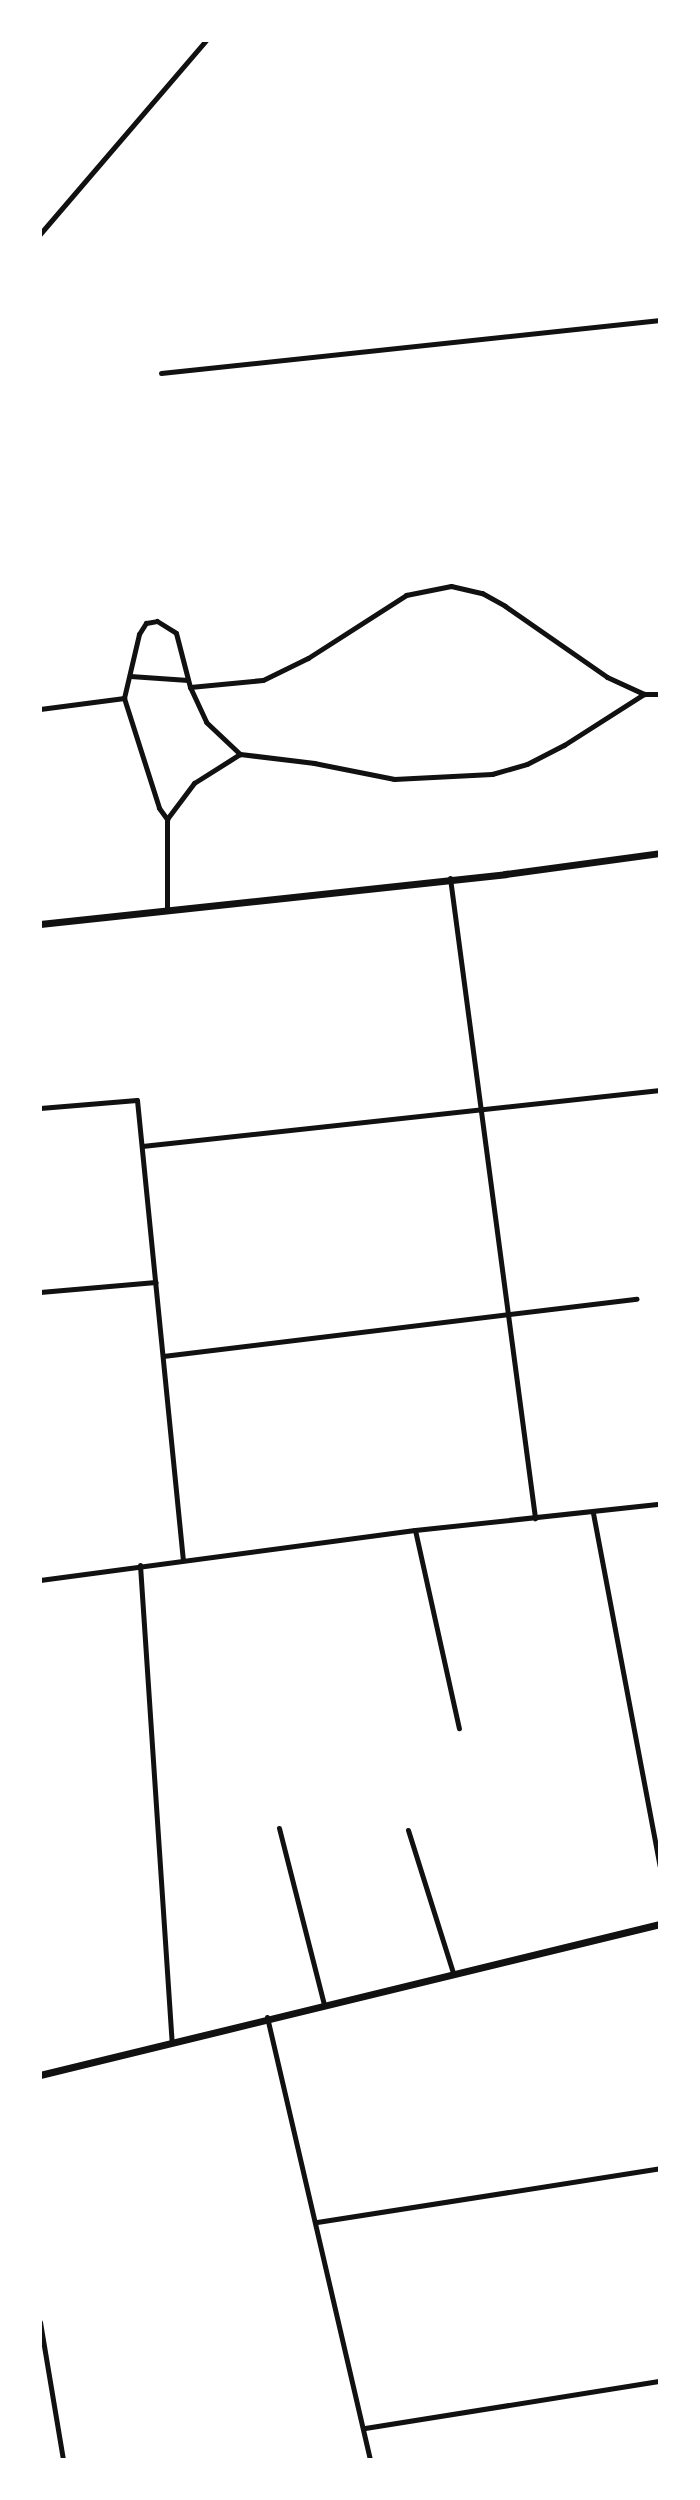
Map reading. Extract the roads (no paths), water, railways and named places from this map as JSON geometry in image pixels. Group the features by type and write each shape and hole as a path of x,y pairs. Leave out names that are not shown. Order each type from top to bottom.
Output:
{"street":[{"path":"40,234 206,40"},
{"path":"161,373 660,320"},
{"path":"190,687 263,680 308,658 406,595 451,586 482,593 506,606 607,676 644,694 660,694"},
{"path":"167,911 167,819 159,808 124,698 139,634 146,623 157,621 176,633 190,687 206,722 240,754 314,763 394,779 492,774 527,764 564,745 644,694"},
{"path":"130,676 188,680"},
{"path":"40,709 124,698"},
{"path":"167,819 194,783 240,754"},
{"path":"40,924 660,853"},
{"path":"450,878 535,1518"},
{"path":"142,1146 660,1090"},
{"path":"40,1108 137,1100 183,1559"},
{"path":"40,1292 156,1282"},
{"path":"163,1356 637,1299"},
{"path":"40,1580 183,1559 415,1530 593,1513 660,1504"},
{"path":"593,1513 660,1866"},
{"path":"415,1530 459,1728"},
{"path":"140,1565 172,2040"},
{"path":"279,1828 324,2004"},
{"path":"408,1830 453,1973"},
{"path":"40,2074 267,2017 660,1924"},
{"path":"267,2017 365,2428 370,2460"},
{"path":"317,2222 660,2168"},
{"path":"40,2322 63,2460"},
{"path":"365,2428 660,2381"}]}
